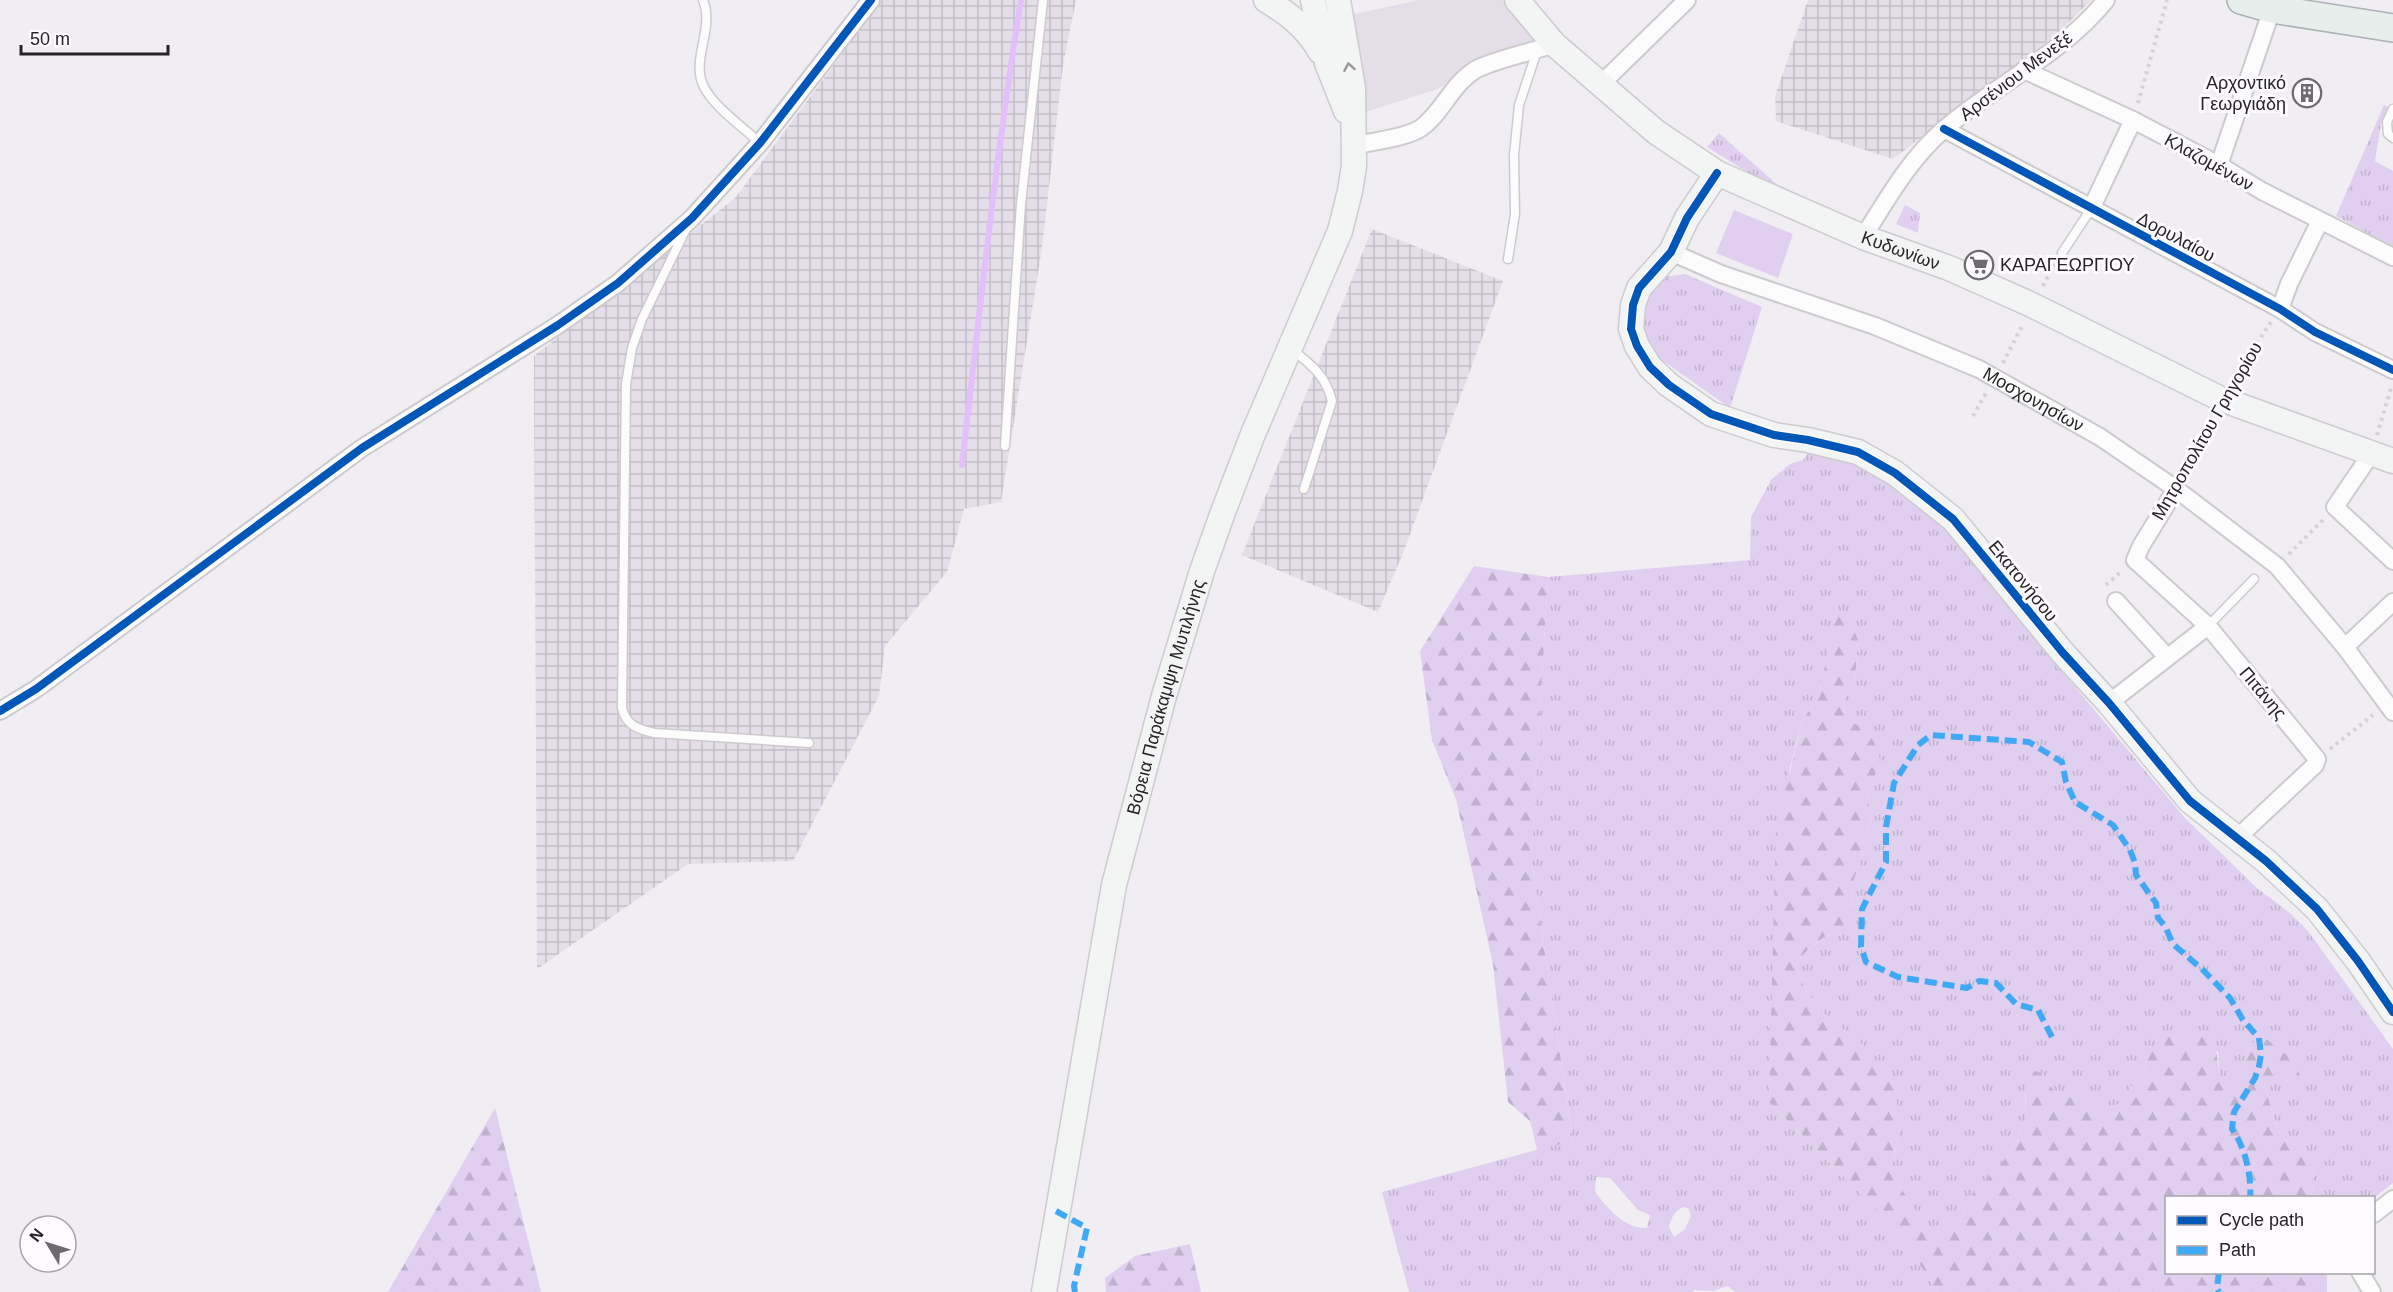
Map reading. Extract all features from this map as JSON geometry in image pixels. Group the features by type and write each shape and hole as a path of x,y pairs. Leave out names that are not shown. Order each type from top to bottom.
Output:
{"main road":[{"path":"2241,0 2272,9 2393,28"}],"street":[{"path":"0,711 36,689 362,448 558,325 609,289 692,218 760,143 871,0"},
{"path":"1266,0 1301,24 1312,37 1327,63"},
{"name":"Βόρεια Παράκαμψη Μυτιλήνης","path":"1313,0 1327,63 1353,135"},
{"name":"Βόρεια Παράκαμψη Μυτιλήνης","path":"1044,1292 1114,885 1152,741 1202,571 1253,434 1340,231 1350,190 1353,88 1338,0"},
{"name":"Κυδωνίων","path":"1517,0 1545,48 1602,83 1656,132 1717,173 1863,237 2035,300 2221,399 2382,457"},
{"path":"1602,83 1687,0"},
{"name":"Αρσένιου Μενεξέ","path":"1863,237 1905,171 1923,148 1944,129 2081,28 2106,0"},
{"path":"2219,165 2272,9"},
{"path":"1353,135 1410,134 1431,119 1462,79 1477,69 1545,48"},
{"name":"Κλαζομένων","path":"2024,70 2133,120 2219,165 2262,191 2393,257"},
{"path":"2091,209 2133,120"},
{"name":"Δορυλαίου","path":"1944,129 2280,309 2315,332 2393,370"},
{"path":"1671,252 1688,218 1717,173"},
{"path":"2280,309 2289,284 2320,221"},
{"name":"Μοσχονησίων","path":"1671,252 1721,274 1875,326 1979,369 2100,437 2176,489 2277,566 2345,647 2390,708"},
{"name":"Εκατονήσου","path":"1671,252 1639,288 1633,305 1631,329 1637,346 1650,367 1669,385 1711,414 1774,435 1808,440 1858,452 1924,494 1953,519 2063,653 2109,703 2190,801 2266,861 2317,909 2393,1012"},
{"path":"2382,457 2335,507 2393,561"},
{"name":"Μητροπολίτου Γρηγορίου","path":"2138,553 2176,489"},
{"name":"Πιτάνης","path":"2138,553 2208,626 2317,759"},
{"path":"2116,602 2167,657"},
{"path":"2345,647 2393,602"},
{"path":"2109,703 2208,626"},
{"path":"2236,839 2315,765 2317,759"},
{"path":"2375,1212 2393,1199"},
{"path":"2355,1292 2360,1274"},
{"path":"2361,1274 2372,1292"}],"lane":[{"path":"703,0 708,24 700,66 704,86 710,96 760,143"},
{"path":"1005,446 1021,204 1043,0"},
{"path":"1508,259 1515,214 1518,114 1545,48"},
{"path":"2393,108 2387,122 2388,134 2393,138"},
{"path":"2062,253 2091,209"},
{"path":"692,218 642,320 632,348 626,384 622,697 625,717 630,724 654,733 809,742"},
{"path":"1291,349 1324,378 1332,401 1304,489"},
{"path":"2208,626 2254,579"}],"path":[{"path":"2133,120 2167,0"},
{"path":"2035,300 2062,253"},
{"path":"2382,457 2393,381"},
{"path":"2277,566 2335,507"},
{"path":"2103,588 2138,553"},
{"path":"2317,759 2390,708"}],"shaded area":[{"path":"882,0 1076,0 1063,65 1042,248 1001,502 964,509 947,572 885,646 879,696 793,861 688,864 537,969 534,356 735,198"},
{"path":"1419,0 1508,0 1537,41 1480,61 1438,89 1362,113 1350,15"},
{"path":"1808,0 2091,0 2058,33 1893,159 1776,121 1775,96"},
{"path":"1372,229 1503,281 1403,553 1378,612 1242,555"}],"green space":[{"path":"2384,105 2388,107 2381,125 2375,161 2393,171 2393,247 2336,216"},
{"path":"1719,133 1790,196 1789,198 1707,147"},
{"path":"1905,205 1920,213 1918,233 1896,224"},
{"path":"1734,210 1793,234 1778,278 1716,253"},
{"path":"1685,274 1762,307 1730,408 1652,353 1636,320 1654,278"},
{"path":"1811,450 1860,464 1902,489 1941,522 2049,656 2185,818 2257,888 2290,913 2308,931 2393,1049 2393,1183 2375,1197 2311,1196 2314,1175 2312,1163 2305,1152 2286,1141 2282,1136 2272,1112 2265,1081 2275,1076 2294,1084 2250,1043 2239,1082 2231,1083 2223,1080 2219,1073 2218,1051 2148,1055 2144,1073 2119,1104 2106,1109 2091,1101 2068,1097 2054,1091 2042,1073 2025,1094 2026,1119 2017,1141 2004,1160 1970,1197 1958,1228 1935,1232 1924,1225 1891,1172 1900,1126 1866,1048 1819,1010 1803,984 1796,966 1813,946 1850,923 1854,879 1866,845 1871,814 1866,792 1880,763 1844,719 1845,695 1855,679 1858,640 1837,611 1818,698 1803,719 1789,771 1769,1102 1901,1234 1937,1292 1735,1292 1728,1286 1713,1291 1693,1290 1694,1292 1409,1292 1382,1192 1573,1140 1531,859 1548,577 1750,560 1751,517 1771,480 1790,464 1803,460","holes":["1596,1177 1610,1178 1638,1210 1650,1215 1647,1228 1624,1221 1611,1211 1595,1192","1681,1208 1688,1208 1691,1216 1685,1229 1674,1237 1669,1227 1672,1218"]},
{"path":"1474,566 1548,577 1531,859 1573,1141 1537,1150 1530,1121 1508,1102 1493,964 1456,799 1432,740 1420,651"},
{"path":"1837,610 1849,617 1858,640 1855,679 1845,695 1844,719 1865,730 1873,740 1881,763 1866,792 1871,814 1866,845 1854,879 1850,923 1812,946 1796,966 1803,984 1819,1010 1866,1048 1895,1089 1900,1126 1891,1172 1924,1225 1935,1232 1958,1228 1970,1197 2004,1160 2017,1141 2026,1119 2025,1069 2042,1073 2054,1091 2068,1097 2091,1101 2106,1109 2119,1104 2144,1073 2148,1055 2162,1038 2186,1033 2215,1039 2219,1073 2223,1080 2231,1083 2239,1081 2250,1043 2266,1039 2296,1066 2300,1077 2294,1084 2275,1076 2265,1082 2272,1112 2282,1136 2286,1141 2305,1152 2312,1163 2314,1175 2311,1196 2165,1196 2165,1274 2327,1274 2327,1292 1937,1292 1901,1234 1769,1102 1776,827 1803,719 1818,698"},
{"path":"495,1108 541,1292 388,1292"},
{"path":"1190,1244 1201,1292 1106,1292 1105,1278 1135,1256"}],"waterway":[{"path":"962,465 996,174 1021,0"}],"marked path":[{"path":"2052,1037 2038,1010 2016,1004 1996,983 1979,981 1967,988 1898,977 1866,962 1861,947 1862,909 1886,862 1886,827 1894,783 1918,745 1931,735 2029,742 2062,762 2066,782 2075,802 2113,825 2130,850 2135,863 2136,875 2156,903 2158,918 2165,926 2173,944 2230,998 2243,1020 2259,1038 2261,1055 2259,1066 2255,1078 2234,1112 2232,1129 2241,1144 2247,1162 2250,1196"},
{"path":"1056,1211 1087,1228 1074,1286 1075,1292"},
{"path":"2219,1274 2217,1288 2219,1292"}],"cycle path":[{"path":"0,711 36,689 362,448 558,325 618,283 692,218 760,143 871,0"},
{"path":"1944,129 2280,309 2315,332 2393,370"},
{"path":"1717,173 1687,218 1671,252 1639,288 1633,305 1631,329 1637,346 1650,367 1669,385 1711,414 1774,435 1808,440 1858,452 1895,473 1953,519 2063,653 2109,703 2190,801 2266,861 2317,909 2358,961 2393,1012"}],"place":[{"name":"Αρχοντικό Γεωργιάδη","path":"2307,93"},
{"name":"ΚΑΡΑΓΕΩΡΓΙΟΥ","path":"1979,265"}]}
